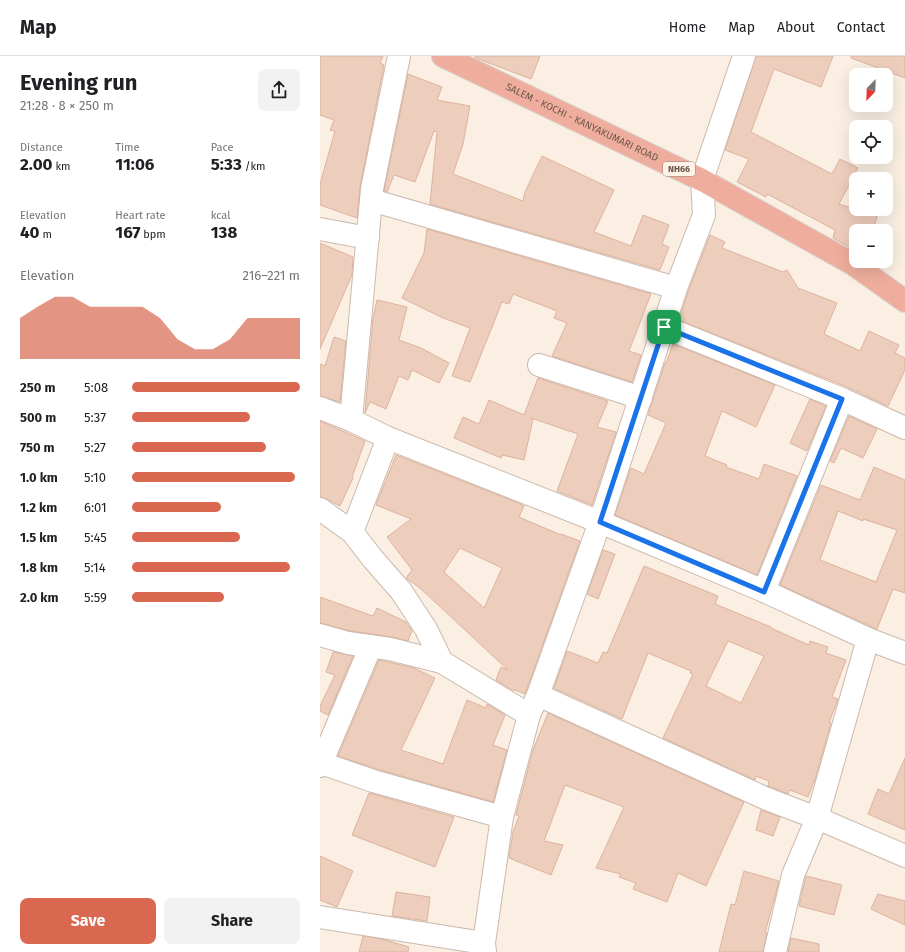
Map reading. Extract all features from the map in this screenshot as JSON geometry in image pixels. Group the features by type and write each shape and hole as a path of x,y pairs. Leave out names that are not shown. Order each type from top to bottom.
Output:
{"highway":[{"name":"SALEM - KOCHI - KANYAKUMARI ROAD","path":"443,56 702,180 853,264 905,301"}],"street":[{"path":"351,420 372,189 399,56"},
{"path":"320,916 484,947 502,817 529,715 600,522 676,288 704,215 702,180 744,56"},
{"path":"371,200 676,288"},
{"path":"320,229 368,238"},
{"path":"664,327 842,399 905,428"},
{"path":"539,365 641,398"},
{"path":"764,592 842,399"},
{"path":"320,408 351,420 388,438 600,522 764,592 868,639 905,653"},
{"path":"352,532 388,438"},
{"path":"320,509 352,532 401,591 426,629 442,662"},
{"path":"320,635 348,643 370,646 442,662 529,715"},
{"path":"775,952 792,875 817,818 868,639"},
{"path":"370,646 321,764 373,781 502,817"},
{"path":"538,694 767,799 817,818 905,856"}],"building":[{"path":"320,56 383,56 380,63 384,65 360,187 357,218 320,205 320,184 335,131 330,130 334,120 320,115"},
{"path":"474,56 540,56 531,79"},
{"path":"756,56 833,56 821,87 774,69 751,132 832,174 840,159 858,168 856,172 849,172 849,185 839,204 849,207 849,216 877,216 875,224 849,224 849,247 833,238 835,230 767,194 766,197 737,182 749,159 725,150"},
{"path":"851,56 905,56 905,78 893,74 893,68 878,68 851,58"},
{"path":"408,74 442,87 437,100 470,106 463,144 453,174 523,201 525,192 542,156 614,190 594,232 631,246 643,215 669,225 662,244 669,247 660,270 430,204 437,132 434,131 415,182 394,175 387,192 384,191"},
{"path":"427,229 651,294 629,351 641,355 632,382 552,356 567,323 554,318 557,311 513,294 509,304 502,302 470,382 452,376 470,328 443,318 402,298 424,253"},
{"path":"710,235 725,242 722,248 783,272 787,270 798,288 837,303 824,334 860,351 869,331 899,345 895,353 905,358 905,370 888,406 847,387 679,320"},
{"path":"320,243 353,257 352,275 320,349"},
{"path":"377,300 407,307 399,340 421,348 449,363 439,383 412,370 408,380 399,376 386,409 370,402 365,413 373,318"},
{"path":"334,337 346,341 340,402 320,396 320,364 325,366"},
{"path":"673,344 775,385 756,427 722,411 705,456 727,465 726,467 759,479 764,464 797,476 757,575 615,515 631,468 644,474 666,423 648,415 665,363"},
{"path":"538,378 608,401 597,427 616,432 592,505 557,491 578,434 531,418 533,419 524,460 502,455 501,458 454,438 463,417 479,424 489,400 524,415"},
{"path":"810,399 826,406 807,451 790,443"},
{"path":"849,416 877,429 863,458 841,448 834,463 830,461"},
{"path":"320,421 365,441 352,477 353,478 340,506 320,497"},
{"path":"396,455 518,503 524,506 519,517 561,535 580,541 525,694 515,690 514,691 496,680 501,667 508,670 420,588 406,578 412,570 387,537 411,519 376,505","holes":["460,548 502,568 484,608 444,572"]},
{"path":"874,467 905,480 905,593 893,589 877,629 780,585 821,485 860,500","holes":["838,511 863,521 863,519 897,530 876,582 820,560"]},
{"path":"603,550 615,554 598,599 587,594"},
{"path":"644,566 718,596 715,604 771,627 809,645 810,641 828,647 826,653 846,660 832,697 838,699 829,723 831,723 815,779 808,797 790,790 788,794 768,786 769,781 756,776 755,780 663,738 693,674 690,673 691,671 648,653 622,719 554,688 567,651 598,663 603,652 607,653","holes":["728,641 764,656 741,703 706,686"]},
{"path":"320,597 373,616 377,608 406,622 412,631 408,641 351,631 320,623"},
{"path":"333,652 353,656 328,715 320,711 320,706 335,675 326,672"},
{"path":"379,660 414,668 435,678 401,750 443,764 467,700 486,708 487,704 505,715 493,745 507,750 493,802 377,769 338,756"},
{"path":"548,713 744,802 706,886 678,873 667,902 633,889 636,883 619,877 621,874 596,868 624,807 565,785 544,841 563,845 551,875 509,858 513,832 519,816 516,815 533,750"},
{"path":"905,758 905,830 868,814 878,789 889,794"},
{"path":"369,793 454,817 435,867 352,835"},
{"path":"761,810 780,817 773,836 756,830"},
{"path":"320,856 353,871 337,907 320,900"},
{"path":"744,871 779,881 765,933 767,933 763,952 719,952 731,904 735,905"},
{"path":"806,876 842,885 834,915 799,906"},
{"path":"396,892 430,897 427,921 392,916"},
{"path":"878,894 905,901 905,925 871,909"},
{"path":"363,936 382,939 409,947 408,952 359,952"},
{"path":"791,938 819,944 819,952 788,952"}],"route":[{"path":"664,327 842,399 764,592 600,522 664,327"}]}
